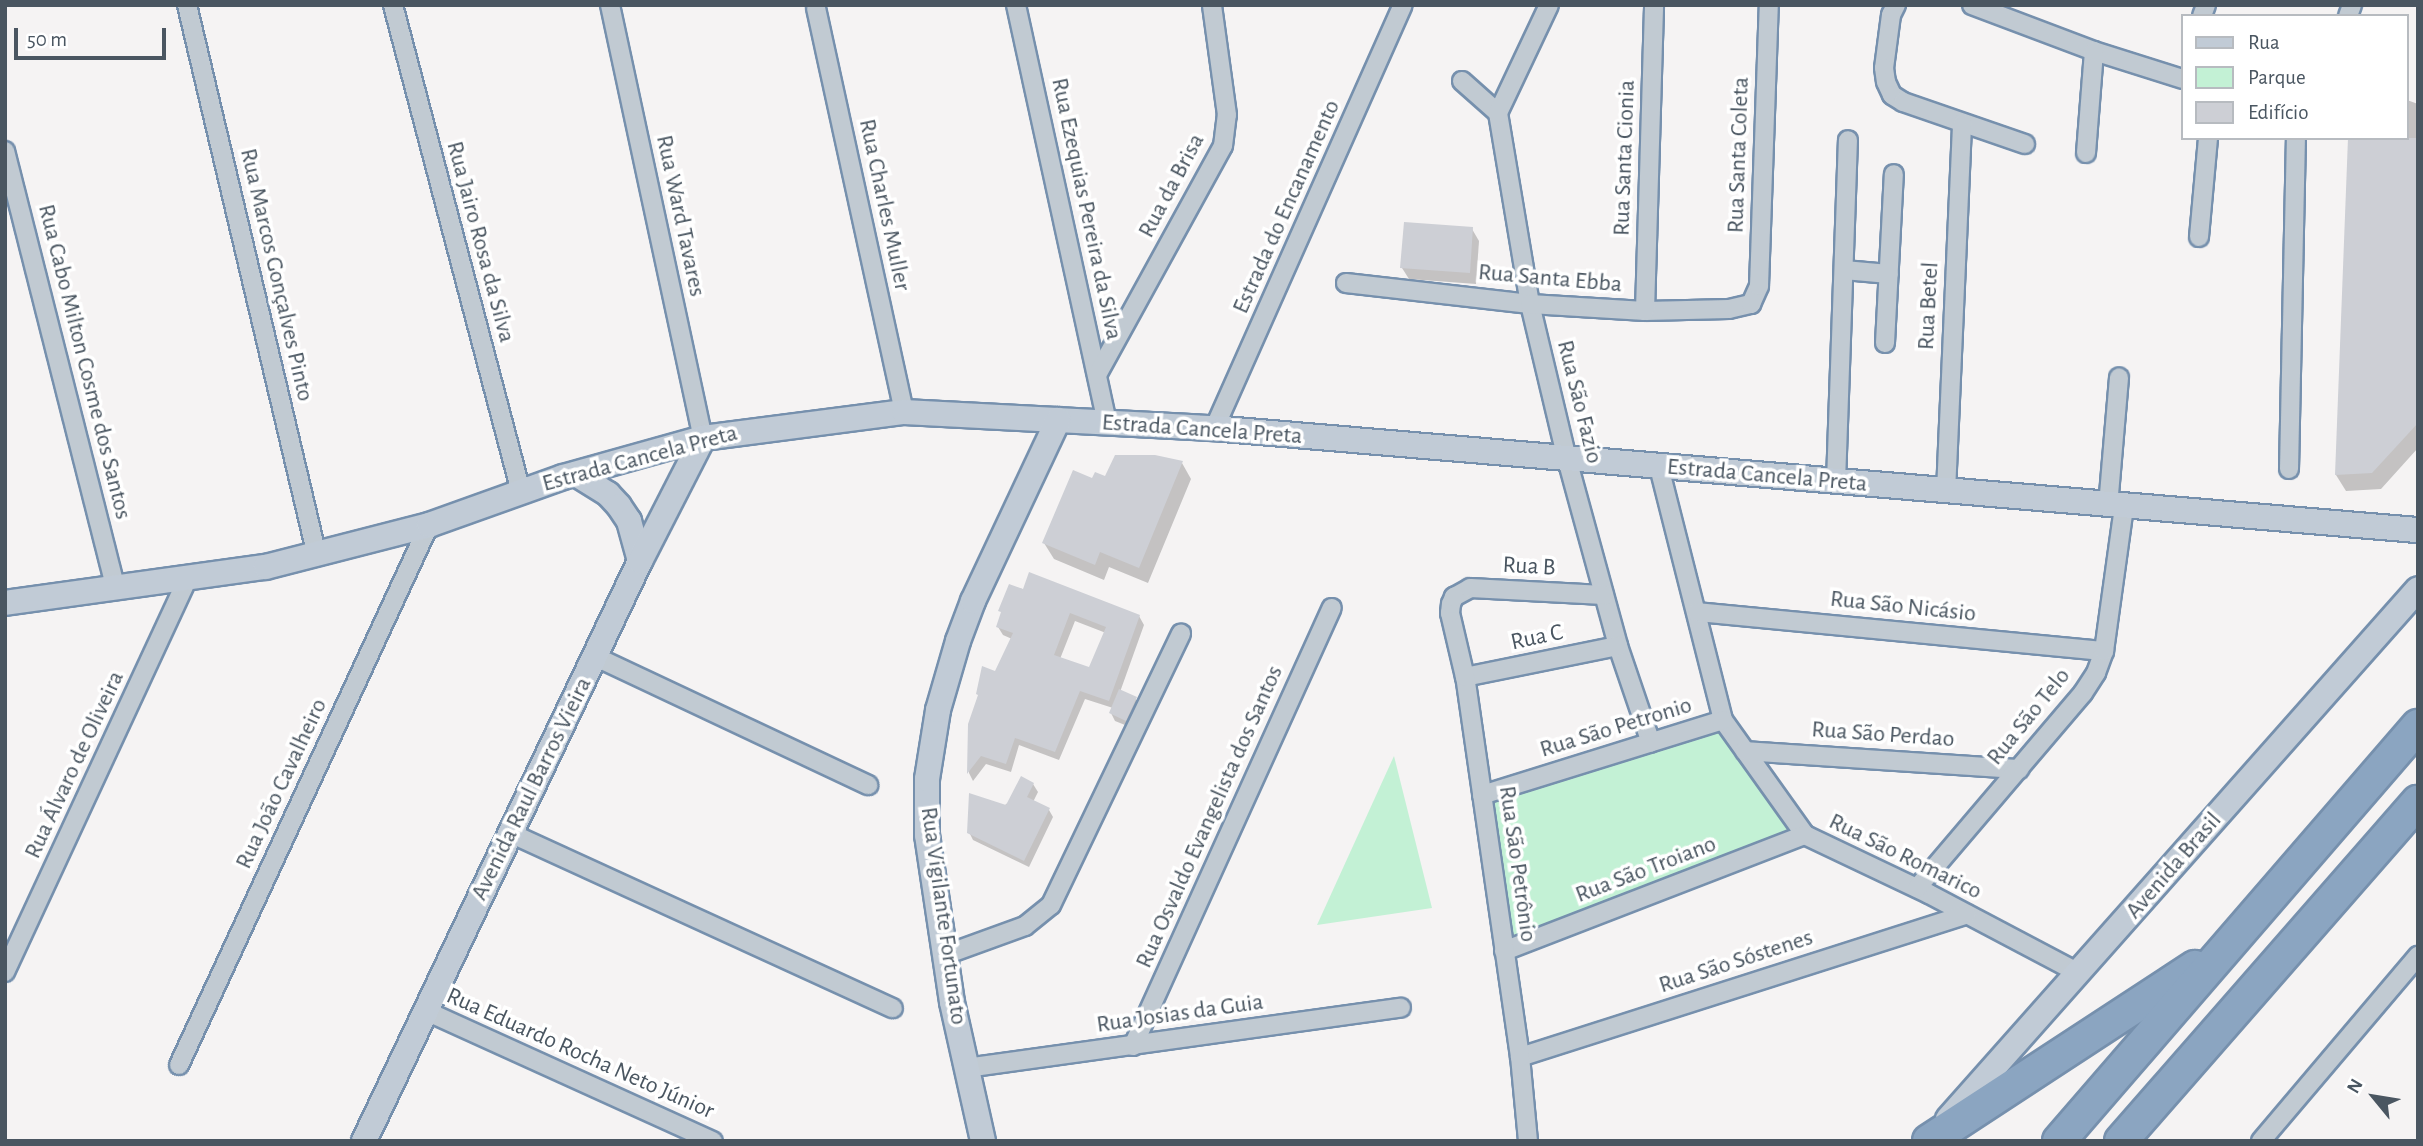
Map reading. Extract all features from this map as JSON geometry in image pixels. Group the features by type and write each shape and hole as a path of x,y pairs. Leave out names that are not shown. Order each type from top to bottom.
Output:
{"highway":[{"path":"2059,1141 2418,726"},
{"path":"2121,1141 2416,805"},
{"path":"1929,1141 2225,947"}],"street":[{"name":"Rua Marcos Gonçalves Pinto","path":"187,5 317,556"},
{"name":"Rua Jairo Rosa da Silva","path":"393,5 521,492"},
{"name":"Rua Ward Tavares","path":"610,5 703,438"},
{"name":"Rua Ezequias Pereira da Silva","path":"1016,5 1107,423"},
{"name":"Rua da Brisa","path":"1097,375 1223,146 1227,115 1212,5"},
{"path":"1388,5 1393,30"},
{"name":"Estrada do Encanamento","path":"1214,429 1404,5"},
{"path":"1462,81 1498,113 1549,5"},
{"name":"Rua Santa Cionia","path":"1645,312 1654,5"},
{"name":"Rua Santa Coleta","path":"1751,304 1759,286 1769,5"},
{"path":"1896,5 1891,16 1884,68 1892,95 1903,102 2025,144"},
{"path":"1972,5 2094,51 2182,75"},
{"name":"Rua Charles Muller","path":"816,8 904,412"},
{"path":"2086,153 2094,51"},
{"name":"Rua São Fazio","path":"1498,113 1530,304 1567,459 1618,646 1651,743"},
{"name":"Rua Betel","path":"1946,492 1962,123"},
{"path":"1836,482 1848,140"},
{"path":"2199,237 2207,140"},
{"path":"2289,469 2296,140"},
{"name":"Rua Cabo Milton Cosme dos Santos","path":"5,151 115,586"},
{"path":"1885,343 1894,174"},
{"path":"1844,271 1889,274"},
{"name":"Rua Santa Ebba","path":"1346,283 1530,304 1645,312 1739,309 1751,304"},
{"name":"Rua São Telo","path":"1917,888 2083,693 2104,651 2116,507 2119,377"},
{"name":"Estrada Cancela Preta","path":"5,603 188,578 317,556 429,524 576,474 703,438 904,412 1214,429 2116,507 2418,530"},
{"name":"Rua Vigilante Fortunato","path":"983,1141 945,956 927,835 927,779 939,710 973,601 1058,420"},
{"name":"Avenida Raul Barros Vieira","path":"364,1141 640,561 703,438"},
{"name":"Rua São Romarico","path":"1659,467 1723,720 1805,835 1917,888 2079,973"},
{"path":"576,474 608,494 619,506 629,521 640,561"},
{"name":"Rua João Cavalheiro","path":"179,1065 429,524"},
{"name":"Rua Álvaro de Oliveira","path":"5,972 188,578"},
{"name":"Rua B","path":"1454,597 1470,588 1604,595"},
{"name":"Avenida Brasil","path":"1929,1141 2418,589"},
{"name":"Rua São Petrônio","path":"1454,597 1450,613 1465,677 1520,1057 1528,1141"},
{"name":"Rua Osvaldo Evangelista dos Santos","path":"1133,1046 1332,608"},
{"name":"Rua São Nicásio","path":"1697,612 2104,651"},
{"path":"945,956 1025,926 1051,905 1181,634"},
{"name":"Rua C","path":"1465,677 1618,646"},
{"path":"596,657 868,785"},
{"name":"Rua São Petronio","path":"1482,795 1723,720"},
{"name":"Rua São Perdao","path":"1745,751 2019,769"},
{"path":"510,833 893,1008"},
{"name":"Rua São Troiano","path":"1504,950 1805,835"},
{"name":"Rua São Sóstenes","path":"1520,1057 1967,914"},
{"path":"2261,1141 2418,956"},
{"name":"Rua Josias da Guia","path":"966,1068 1401,1007"},
{"name":"Rua Eduardo Rocha Neto Júnior","path":"426,1011 713,1141"}],"green space":[{"path":"1717,727 1791,833 1511,936 1486,800"},
{"path":"1394,756 1432,908 1317,925"}],"building":[{"path":"2418,138 2418,423 2372,473 2335,475 2348,140"},
{"path":"1404,222 1473,227 1470,273 1400,268"},
{"path":"1115,455 1155,455 1183,461 1139,568 1100,552 1095,565 1042,543 1073,470 1092,478 1095,472 1105,476"},
{"path":"1029,572 1140,615 1109,701 1080,691 1055,752 1015,738 1006,764 981,756 967,774 968,724 978,695 976,694 982,666 995,671 1013,633 996,627 1001,612 998,611 1009,584 1023,589","holes":["1070,613 1106,627 1089,667 1054,655"]},
{"path":"1119,689 1137,697 1126,721 1109,713"},
{"path":"1021,776 1034,783 1027,797 1050,808 1024,861 967,833 969,793 1006,805"}]}
